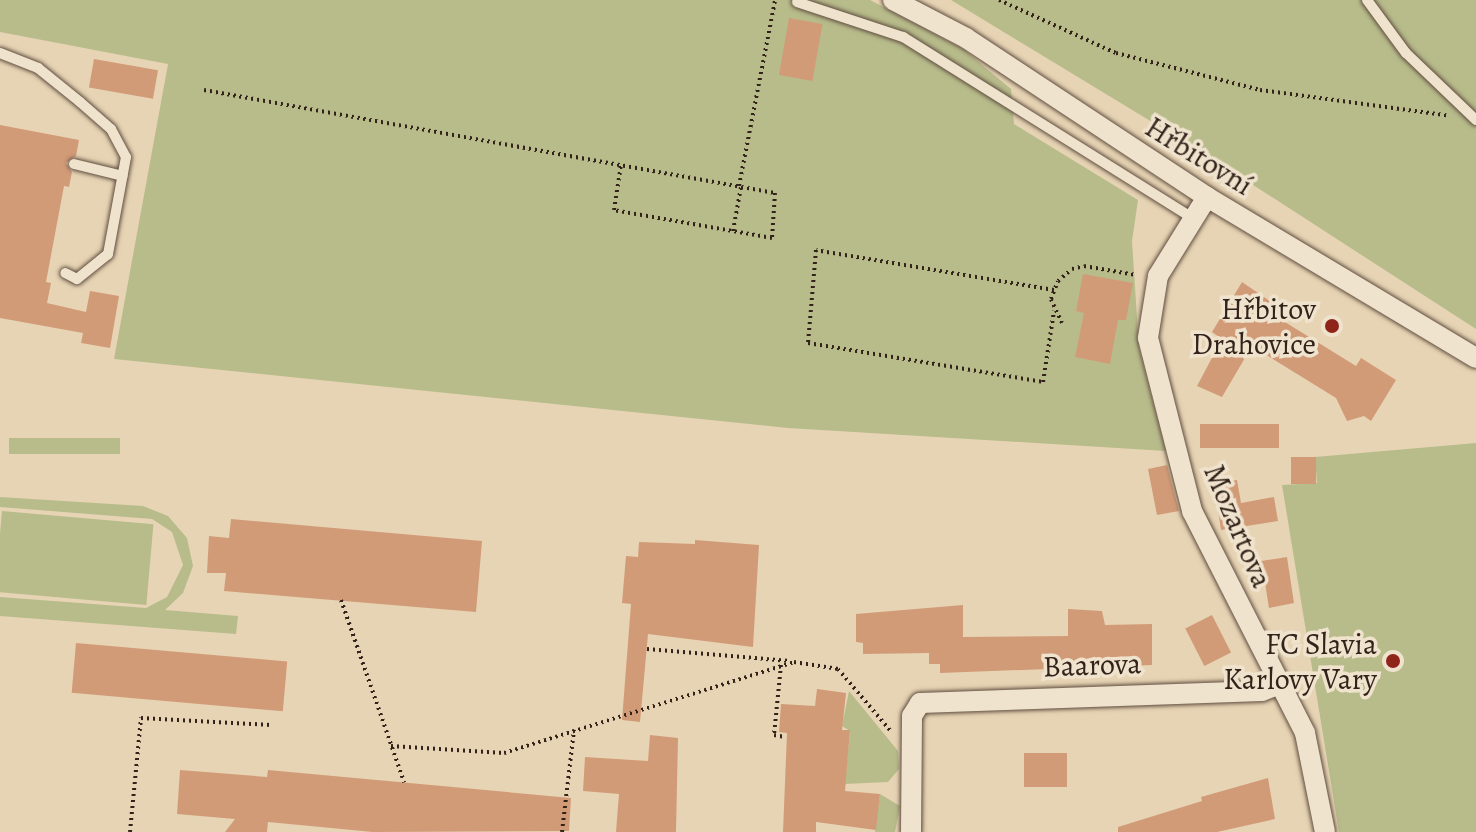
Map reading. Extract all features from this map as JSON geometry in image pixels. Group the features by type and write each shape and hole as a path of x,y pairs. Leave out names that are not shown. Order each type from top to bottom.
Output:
{"street":[{"name":"Hřbitovní","path":"893,0 966,38 1207,197 1476,358"},
{"name":"Mozartova","path":"1207,197 1158,276 1148,338 1192,511 1305,733 1325,832"},
{"name":"Baarova","path":"910,753 912,716 920,703 933,700 1262,691 1280,684"},
{"path":"910,753 911,832"}],"lane":[{"path":"1367,0 1406,53 1476,120"},
{"path":"797,2 903,37 1194,219"},
{"path":"0,53 38,68 111,129 126,157 108,254 77,279 65,273"},
{"path":"74,164 123,176"}],"path":[{"path":"733,231 775,0"},
{"path":"1003,1 1116,53 1260,90 1476,120"},
{"path":"204,90 740,186 775,193 772,238 614,210 621,165"},
{"path":"1054,290 816,250 808,343 1043,382 1054,311 1054,290 1072,269 1084,266 1158,276"},
{"path":"1054,311 1062,323"},
{"path":"341,600 404,782"},
{"path":"647,649 838,669 910,753"},
{"path":"391,746 504,753 794,662"},
{"path":"781,665 774,735 785,737"},
{"path":"130,832 141,718 271,725"},
{"path":"562,832 574,730"}],"green space":[{"path":"0,0 870,0 963,49 1011,89 1014,124 1138,200 1132,241 1139,348 1166,451 788,428 114,359 168,64 0,32"},
{"path":"951,0 1476,0 1476,329 1213,159"},
{"path":"9,438 120,438 120,454 9,454"},
{"name":"FC Slavia Karlovy Vary","path":"1476,443 1476,832 1339,832 1282,485 1317,483 1315,457"},
{"path":"0,497 143,506 168,516 187,538 193,566 183,593 165,610 238,616 236,634 0,616 0,597 146,608 167,597 183,565 172,532 152,519 0,507"},
{"path":"2,511 153,524 146,605 0,592"},
{"path":"849,691 898,751 899,769 888,782 845,784 850,731 842,726"},
{"path":"880,794 900,806 895,832 875,832"}],"building":[{"path":"789,18 822,24 812,81 779,75"},
{"path":"94,59 158,70 153,99 89,88"},
{"path":"0,125 79,140 76,156 66,163 72,172 69,187 64,186 46,282 51,283 47,303 86,312 90,291 119,296 110,348 81,343 83,333 0,318"},
{"path":"1083,274 1133,283 1126,320 1118,320 1110,364 1075,357 1084,313 1076,311"},
{"path":"1242,282 1277,306 1272,314 1356,366 1361,358 1396,380 1371,421 1364,416 1347,421 1336,398 1252,346 1222,397 1197,386 1222,339 1212,332"},
{"path":"1200,424 1279,424 1279,448 1200,448"},
{"path":"1291,457 1316,457 1316,484 1291,484"},
{"path":"1167,465 1179,511 1157,515 1148,469"},
{"path":"1237,480 1241,503 1274,497 1278,521 1221,530 1214,483"},
{"path":"231,519 482,541 476,612 224,591 226,573 207,573 209,536 229,538"},
{"path":"695,540 759,545 753,647 648,634 640,722 622,720 631,604 622,603 626,556 638,557 639,542 695,544"},
{"path":"1287,557 1294,603 1269,608 1265,583 1253,586 1249,563"},
{"path":"963,605 963,637 1068,636 1068,609 1102,611 1105,625 1152,624 1152,665 940,673 940,664 929,664 929,653 863,654 863,643 856,642 856,614"},
{"path":"1212,615 1231,652 1204,666 1185,629"},
{"path":"76,643 287,661 283,711 72,693"},
{"path":"817,689 846,693 842,730 850,730 845,791 880,794 876,830 816,822 816,832 783,832 787,733 779,732 781,704 815,706"},
{"path":"650,735 678,738 676,832 616,832 619,794 583,791 585,757 648,761"},
{"path":"1024,753 1067,753 1067,787 1024,787"},
{"path":"180,770 267,777 268,770 571,798 569,831 373,832 268,822 267,832 225,832 235,819 177,814"},
{"path":"1268,778 1275,819 1217,832 1118,832 1118,827 1202,801 1201,797"}],"place":[{"name":"Hřbitov Drahovice","path":"1332,326"},
{"name":"FC Slavia Karlovy Vary","path":"1393,661"}]}
